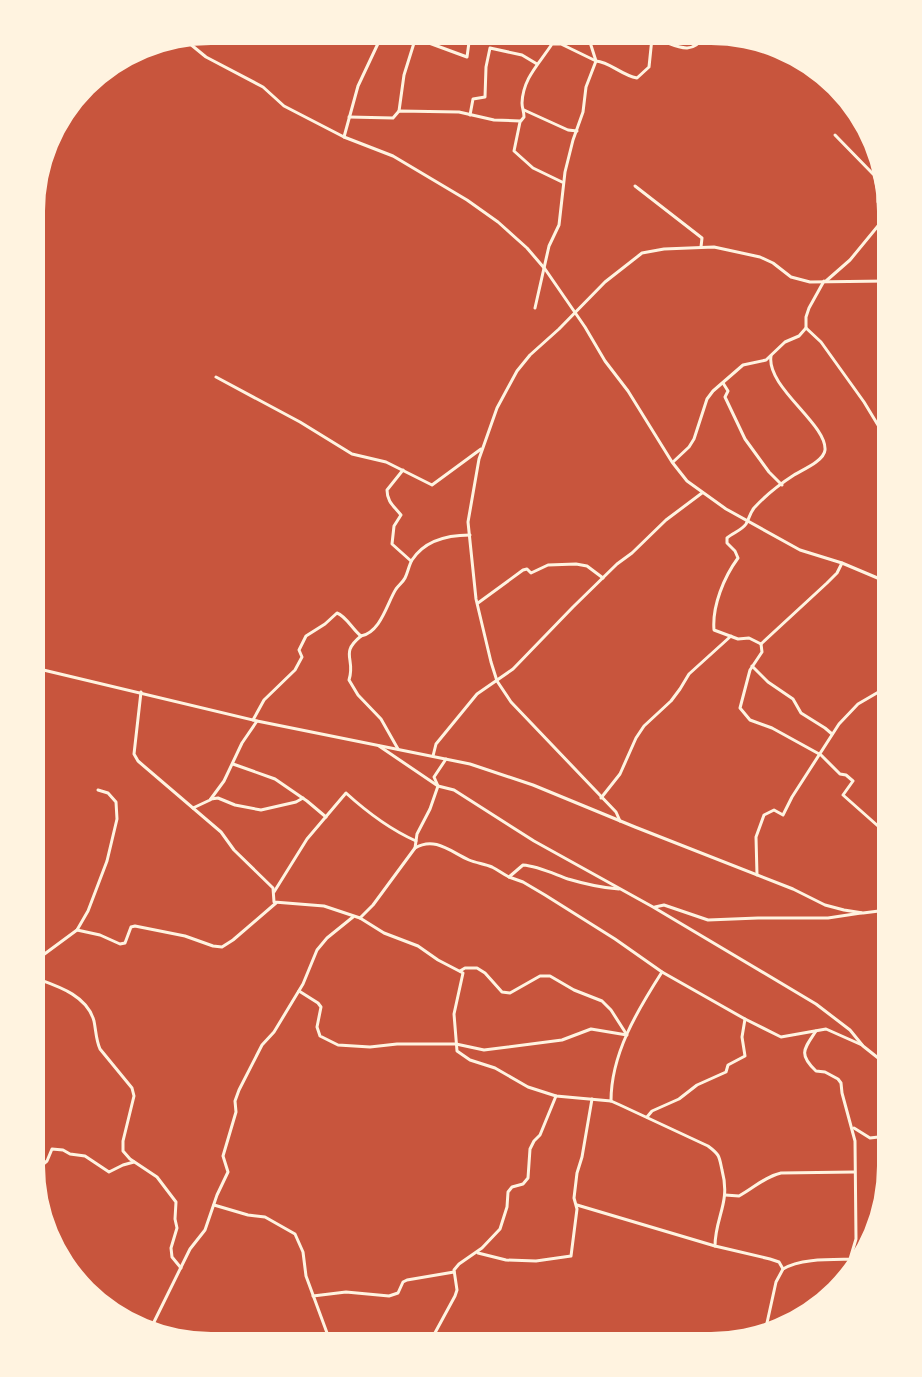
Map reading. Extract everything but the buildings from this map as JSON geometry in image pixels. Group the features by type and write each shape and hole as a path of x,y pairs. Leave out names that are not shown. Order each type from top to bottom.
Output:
{"street":[{"path":"344,137 358,86 377,45"},
{"path":"349,117 393,118 399,111 404,75 413,45"},
{"path":"433,45 467,57 469,45"},
{"path":"551,45 529,76 524,89 522,106 524,110 515,153 533,168 562,182"},
{"path":"560,45 596,61 601,61 627,76 637,78 649,67 651,45"},
{"path":"535,308 549,246 559,225 562,182 583,112 586,87 596,61 591,45"},
{"path":"674,45 684,48 698,45"},
{"path":"193,46 206,57 263,87 284,106 344,137 393,156 466,200 506,228 545,269 585,327 605,361 628,391 672,462 687,481 702,493 800,550 842,563 877,578"},
{"path":"470,115 473,99 485,98 486,67 490,48 522,55 537,64"},
{"path":"524,110 568,130 577,131"},
{"path":"399,111 430,113 447,111 507,122 522,120"},
{"path":"835,135 872,173"},
{"path":"635,186 702,238 701,247"},
{"path":"672,462 689,447 694,439 707,399 713,391 743,365 766,360 785,342 799,336 806,328 809,308 825,281 850,260 877,227"},
{"path":"620,821 616,812 511,702 496,681 478,603 468,522 479,459 497,408 517,371 530,355 618,270 642,254 664,249 714,247 759,257 773,263 791,277 810,282 877,281"},
{"path":"806,328 821,342 877,423"},
{"path":"761,644 749,638 738,639 716,632 713,622 721,588 738,558 727,543 727,538 740,530 753,510 782,485 824,455 826,448 819,432 773,372 771,356"},
{"path":"216,377 300,422 352,454 386,462 432,485 483,448"},
{"path":"723,383 728,391 725,397 745,439 764,462 769,472 782,485"},
{"path":"403,470 387,490 387,494 391,505 400,515 394,526 392,544 411,561"},
{"path":"433,756 436,744 477,694 513,669 603,578 666,520 702,493"},
{"path":"398,749 381,719 358,695 349,680 352,669 349,648 361,636 371,632 386,614 394,593 405,579 411,561 419,552 438,538 470,535"},
{"path":"842,563 837,573 761,644 762,652 752,666 744,690 741,710 750,720 778,731 821,755 840,774 846,774 853,781 844,794 845,798 877,825"},
{"path":"478,603 527,569 531,573 542,567 576,564 587,566 603,578"},
{"path":"210,800 224,781 264,700 295,670 302,657 299,650 307,634 325,624 336,613 341,615 361,636"},
{"path":"601,798 620,774 644,726 671,701 688,674 732,636"},
{"path":"752,666 768,682 793,699 801,713 832,734"},
{"path":"45,670 255,720 433,756 508,776 793,889 825,905 863,912"},
{"path":"141,692 134,754 138,761 221,832 234,850 273,888 273,901 276,903"},
{"path":"757,875 756,837 764,815 774,810 783,815 832,734 858,704 877,693"},
{"path":"378,745 438,786 454,790 534,841 653,907 816,1004 850,1030 863,1046 877,1057"},
{"path":"416,848 417,834 430,809 438,786 434,777 446,759"},
{"path":"233,764 275,779 326,817"},
{"path":"45,953 76,930 88,911 107,861 117,819 116,802 108,794 98,790"},
{"path":"273,894 307,839 346,794 376,819 416,841"},
{"path":"194,808 218,798 235,805 261,810 296,802 303,798"},
{"path":"360,918 373,905 416,848 422,843 445,846 467,859 494,868 523,882 615,939 662,972 782,1037 816,1031 819,1028 863,1046"},
{"path":"509,877 523,865 600,888 620,890"},
{"path":"76,930 100,935 120,944 125,943 131,927 135,926 185,936 222,947 276,903 324,906 360,918 384,933 418,946 463,973 454,1014 457,1051 470,1060 495,1068 528,1088 556,1096 611,1101 708,1146 718,1154 726,1180 724,1205 715,1246"},
{"path":"653,907 664,905 708,920 828,918 877,911"},
{"path":"154,1321 190,1249 205,1230 228,1172 223,1156 236,1112 239,1090 262,1045 274,1032 299,991 317,950 327,938 353,916"},
{"path":"460,971 465,968 477,968 485,973 502,992 510,993 540,976 550,976 574,990 602,1001 611,1010 627,1035"},
{"path":"611,1101 614,1069 627,1035 662,972"},
{"path":"45,982 70,992 79,1000 93,1020 100,1049 132,1088 134,1095 123,1141 123,1151 134,1162 157,1177 176,1202 177,1228 171,1248 172,1257 181,1268"},
{"path":"299,991 321,1006 317,1027 320,1036 338,1045 370,1047 456,1044 484,1050 547,1043 591,1029 627,1035"},
{"path":"647,1117 652,1111 679,1099 697,1085 726,1072 728,1065 745,1056 742,1037 746,1019"},
{"path":"816,1031 804,1049 804,1056 816,1071 838,1078 855,1142 855,1239 851,1255"},
{"path":"435,1332 455,1296 454,1272 459,1264 491,1241 500,1229 510,1188 523,1184 528,1178 530,1149 543,1129 556,1096"},
{"path":"477,1252 506,1260 536,1261 573,1254 577,1173 592,1099"},
{"path":"852,1127 870,1138 877,1137"},
{"path":"45,1163 52,1149 85,1156 109,1172 134,1162"},
{"path":"725,1195 739,1196 760,1181 782,1173 854,1172"},
{"path":"214,1205 248,1215 265,1217 273,1224 295,1234 303,1252 304,1272 327,1332"},
{"path":"577,1205 715,1246 770,1259 779,1262 783,1269"},
{"path":"767,1322 776,1282 783,1269 791,1264 848,1259"},
{"path":"313,1296 346,1292 389,1296 398,1293 403,1282 407,1280 454,1272"}]}
